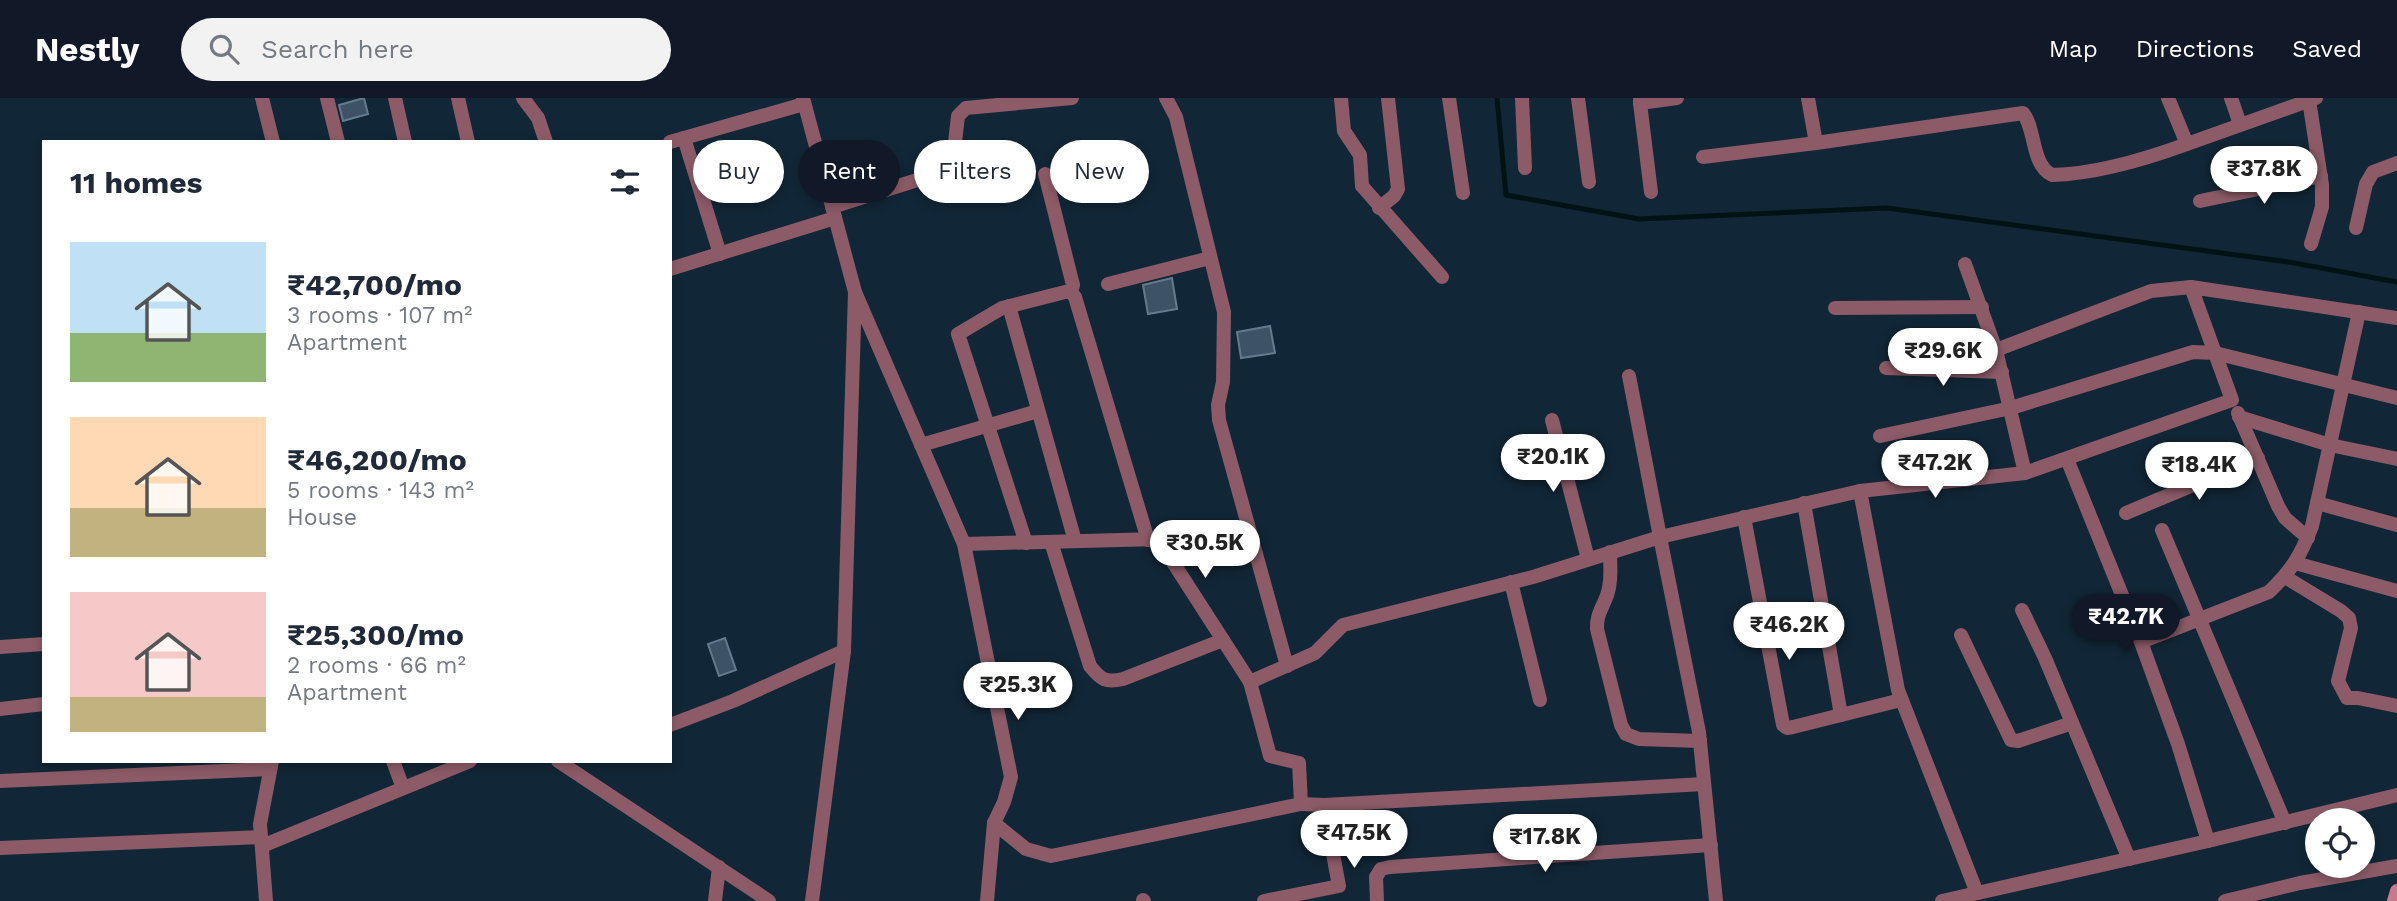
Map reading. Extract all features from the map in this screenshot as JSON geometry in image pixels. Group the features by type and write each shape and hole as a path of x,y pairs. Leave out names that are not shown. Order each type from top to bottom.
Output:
{"main road":[{"path":"2394,901 2397,891"}],"street":[{"path":"262,98 272,140"},
{"path":"327,98 338,140"},
{"path":"395,98 405,140"},
{"path":"458,98 468,140"},
{"path":"523,98 538,118 545,140"},
{"path":"672,268 720,254 952,169 958,116 966,108 1072,98"},
{"path":"1166,98 1177,117 1224,312 1223,382 1218,405 1219,420 1287,666"},
{"path":"1341,98 1344,131 1360,155 1362,186 1441,277"},
{"path":"1379,208 1394,196 1398,189 1388,98"},
{"path":"1449,98 1463,193"},
{"path":"1522,98 1525,168"},
{"path":"1578,98 1589,182"},
{"path":"1651,192 1640,101 1677,98"},
{"path":"1808,98 1816,143"},
{"path":"2168,98 2186,144"},
{"path":"2231,98 2240,124"},
{"path":"1703,157 2023,113 2028,120 2041,166 2052,175 2066,174 2153,157 2293,101 2313,99 2322,206 2311,244"},
{"path":"720,254 677,140 804,101 855,292 964,544 1011,777 1004,802 994,823 987,901"},
{"path":"2356,228 2365,184 2373,172 2397,163"},
{"path":"1045,174 1073,285 1071,292"},
{"path":"2200,201 2321,176"},
{"path":"1108,284 1210,258"},
{"path":"1965,264 1996,351 2025,473"},
{"path":"1996,351 2151,291 2191,287 2397,318"},
{"path":"2191,287 2232,400 2285,517 2308,538"},
{"path":"812,901 844,651 855,292"},
{"path":"1026,542 958,341 958,334 996,310 1071,292"},
{"path":"1071,292 1075,297 1148,540"},
{"path":"1009,306 1075,541"},
{"path":"1835,309 1982,307"},
{"path":"2141,642 2269,592 2295,563 2308,538 2317,503 2359,312"},
{"path":"1880,436 2011,408 2193,352 2215,353 2397,398"},
{"path":"1886,368 2002,372"},
{"path":"1629,376 1700,741 1716,901"},
{"path":"1250,682 1315,653 1343,625 1511,582 1660,537 1804,503 1860,491 2025,473 2232,400"},
{"path":"921,445 1038,411"},
{"path":"2239,416 2330,445 2397,459"},
{"path":"1552,420 1588,559"},
{"path":"2067,458 2141,642 2178,744 2208,841"},
{"path":"2126,513 2258,458"},
{"path":"1860,491 1884,628 1901,700 1977,893"},
{"path":"1804,503 1840,715"},
{"path":"2317,503 2397,525"},
{"path":"1744,517 1783,724 1787,728 1793,727 1901,700"},
{"path":"2162,530 2285,822"},
{"path":"964,544 1158,539 1250,682 1270,756 1299,763 1301,804"},
{"path":"1051,542 1090,666 1100,679 1111,682 1123,679 1223,640"},
{"path":"1610,552 1608,593 1597,615 1597,629 1621,725 1626,734 1639,739 1700,741"},
{"path":"2295,563 2397,591"},
{"path":"2285,577 2349,618 2351,628 2338,681 2347,698 2397,706"},
{"path":"1511,582 1540,699"},
{"path":"2022,610 2129,859"},
{"path":"1961,635 2011,740 2018,741 2072,723"},
{"path":"0,647 42,644"},
{"path":"672,724 733,701 844,651"},
{"path":"0,709 42,704"},
{"path":"394,763 403,788"},
{"path":"0,848 261,842 465,763"},
{"path":"561,763 769,901"},
{"path":"0,781 271,765 260,824 265,901"},
{"path":"994,823 1026,849 1051,856 1301,804 1324,805 1704,784"},
{"path":"1942,901 2397,796"},
{"path":"1264,901 1340,894 1324,805"},
{"path":"1377,901 1376,877 1381,869 1390,867 1710,845"},
{"path":"2225,901 2300,883 2397,866"},
{"path":"715,901 719,867"}],"building":[{"path":"364,98 368,114 343,121 339,105"},
{"path":"1172,278 1177,309 1148,314 1143,285"},
{"path":"1270,326 1275,353 1241,358 1237,332"},
{"path":"725,638 736,670 719,676 708,644"}],"waterway":[{"path":"1497,98 1506,195 1639,219 1887,208 2289,262 2397,282"}]}
